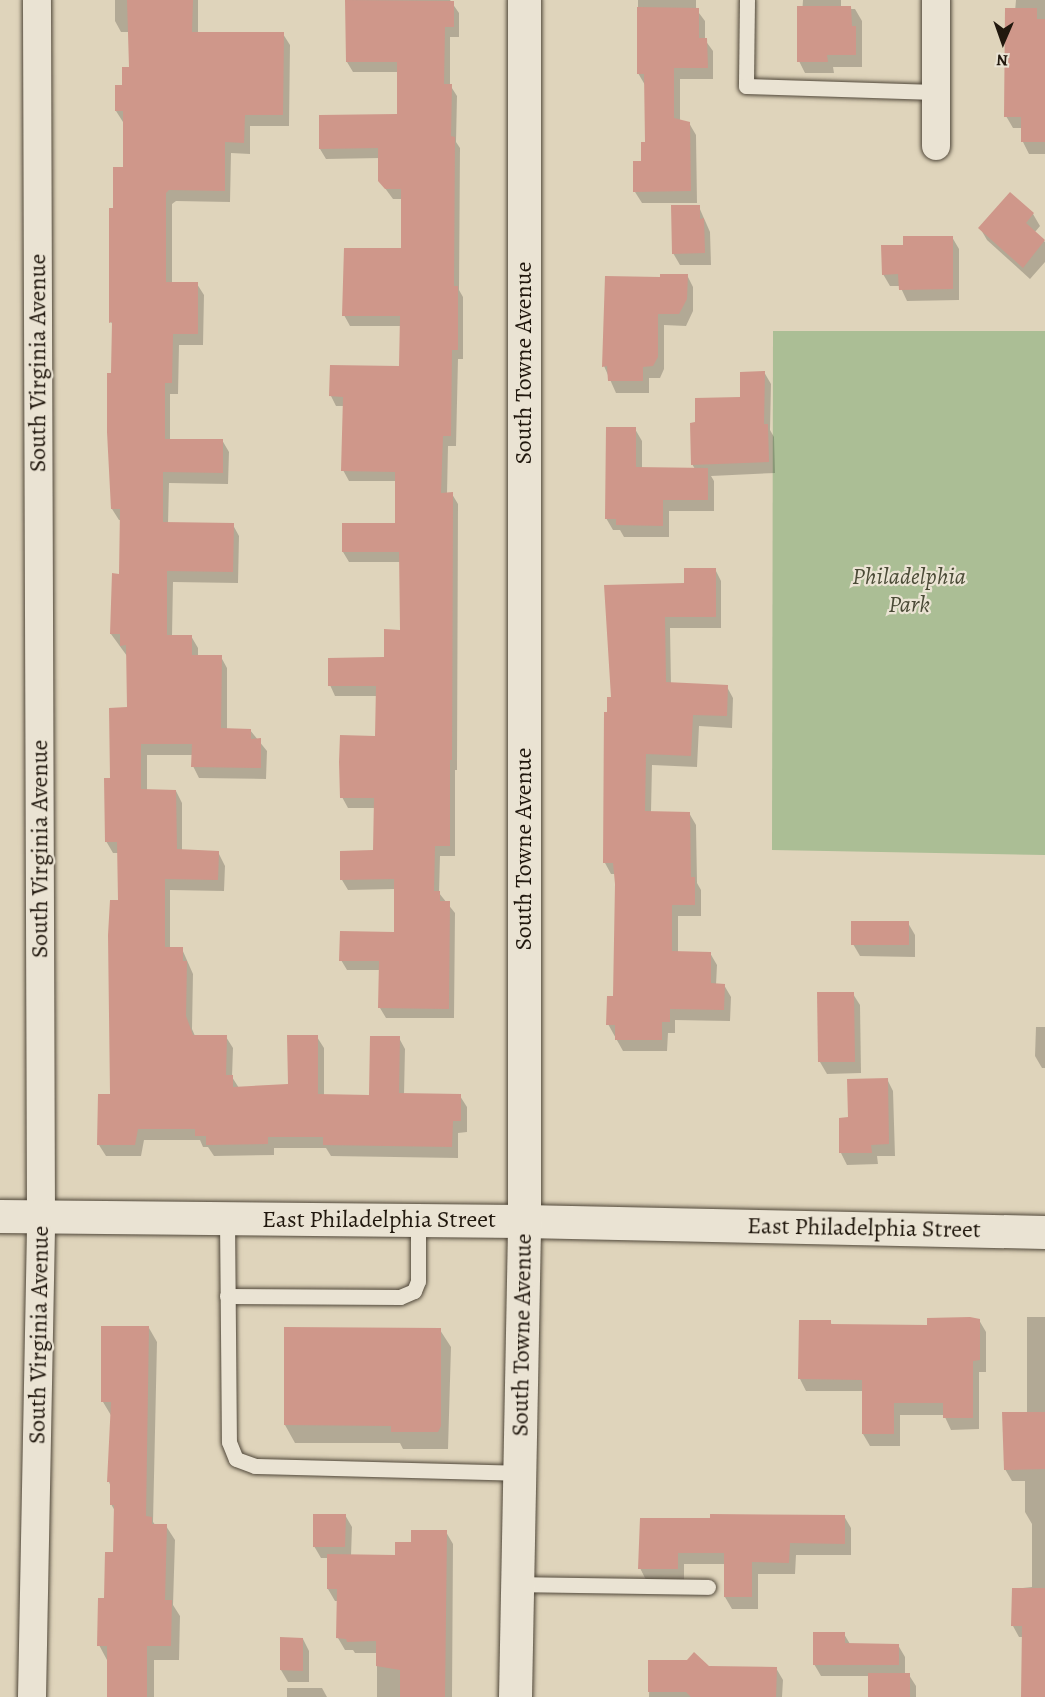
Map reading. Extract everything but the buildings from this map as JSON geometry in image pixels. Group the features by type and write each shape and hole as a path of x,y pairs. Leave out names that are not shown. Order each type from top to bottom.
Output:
{"street":[{"name":"South Virginia Avenue","path":"32,1697 41,1216 37,0"},
{"name":"South Towne Avenue","path":"515,1697 524,1221 524,0"},
{"path":"936,0 936,146"},
{"name":"East Philadelphia Street","path":"0,1216 524,1221 1045,1232"}],"lane":[{"path":"747,0 746,86 936,92"},
{"path":"227,1218 229,1442 236,1459 255,1466 519,1473"},
{"path":"227,1296 400,1297 414,1291 418,1281 418,1220"},
{"path":"517,1584 708,1587"}],"green space":[{"name":"Philadelphia Park","path":"773,331 1045,331 1045,855 772,850"}]}
